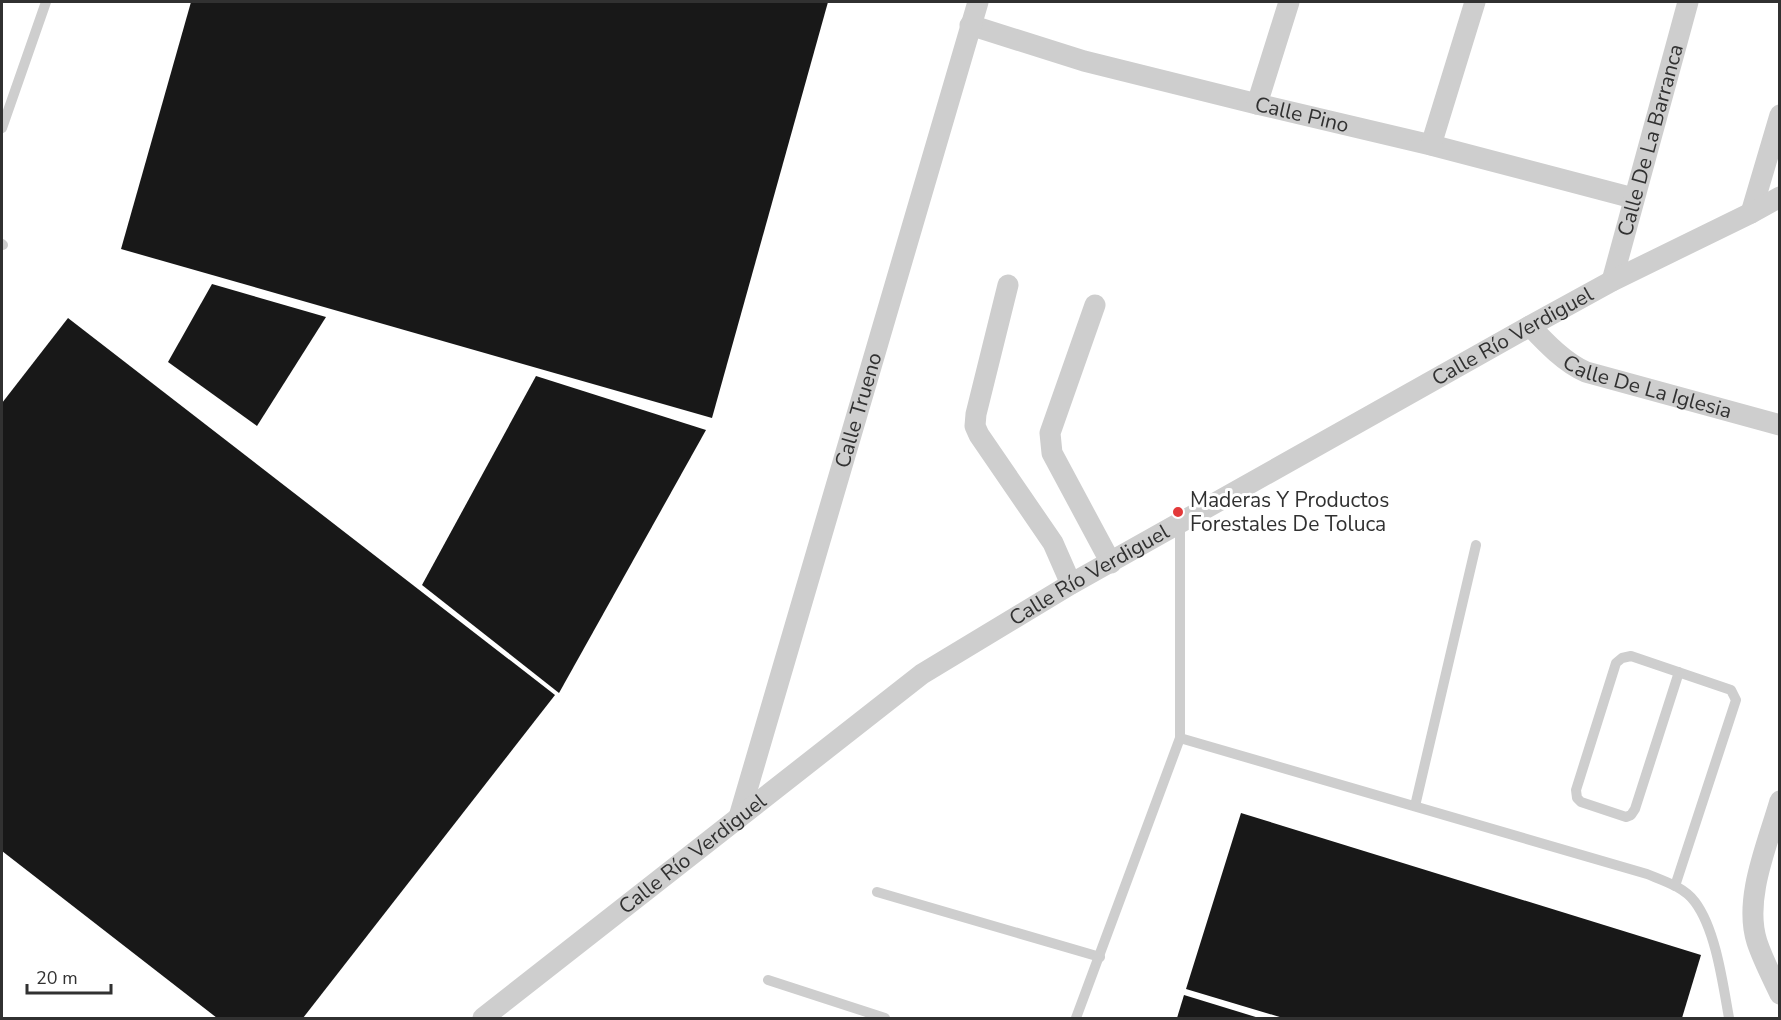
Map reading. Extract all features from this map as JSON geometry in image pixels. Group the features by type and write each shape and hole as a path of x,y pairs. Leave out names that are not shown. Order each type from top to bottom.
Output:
{"street":[{"name":"Calle Trueno","path":"739,817 978,2"},
{"path":"1257,104 1289,2"},
{"path":"1431,145 1475,2"},
{"name":"Calle De La Barranca","path":"1612,280 1688,2"},
{"name":"Calle Pino","path":"970,25 1084,61 1431,145 1633,198"},
{"path":"1751,213 1779,115"},
{"name":"Calle Río Verdiguel","path":"483,1018 922,674 1071,584 1612,280 1751,213 1779,196"},
{"path":"1008,285 975,426 1053,543 1071,584"},
{"path":"1095,304 1050,433 1049,442 1052,453 1111,563"},
{"name":"Calle De La Iglesia","path":"1530,326 1549,345 1586,372 1779,425"},
{"path":"1779,801 1754,892 1753,920 1757,942 1779,994"}],"lane":[{"path":"2,128 46,2"},
{"path":"1076,1018 1180,738 1180,524"},
{"path":"1415,806 1476,545"},
{"path":"1675,886 1736,700 1731,690 1679,672 1631,656 1622,658 1616,663 1576,790 1577,798 1581,802 1626,817 1631,815 1635,809 1679,672"},
{"path":"1180,738 1647,874 1675,886 1695,902 1709,930 1719,961 1729,1018"},
{"path":"877,892 1100,957"},
{"path":"768,980 885,1018"}],"building":[{"path":"191,2 828,2 712,418 121,249"},
{"path":"212,284 326,317 257,426 168,362"},
{"path":"68,318 555,695 303,1018 217,1018 2,851 2,403"},
{"path":"536,376 706,430 559,693 422,585"},
{"path":"1241,813 1701,955 1682,1018 1283,1018 1186,989"},
{"path":"1184,995 1259,1018 1177,1018"}],"place":[{"name":"Maderas Y Productos Forestales De Toluca","path":"1178,512"}]}
